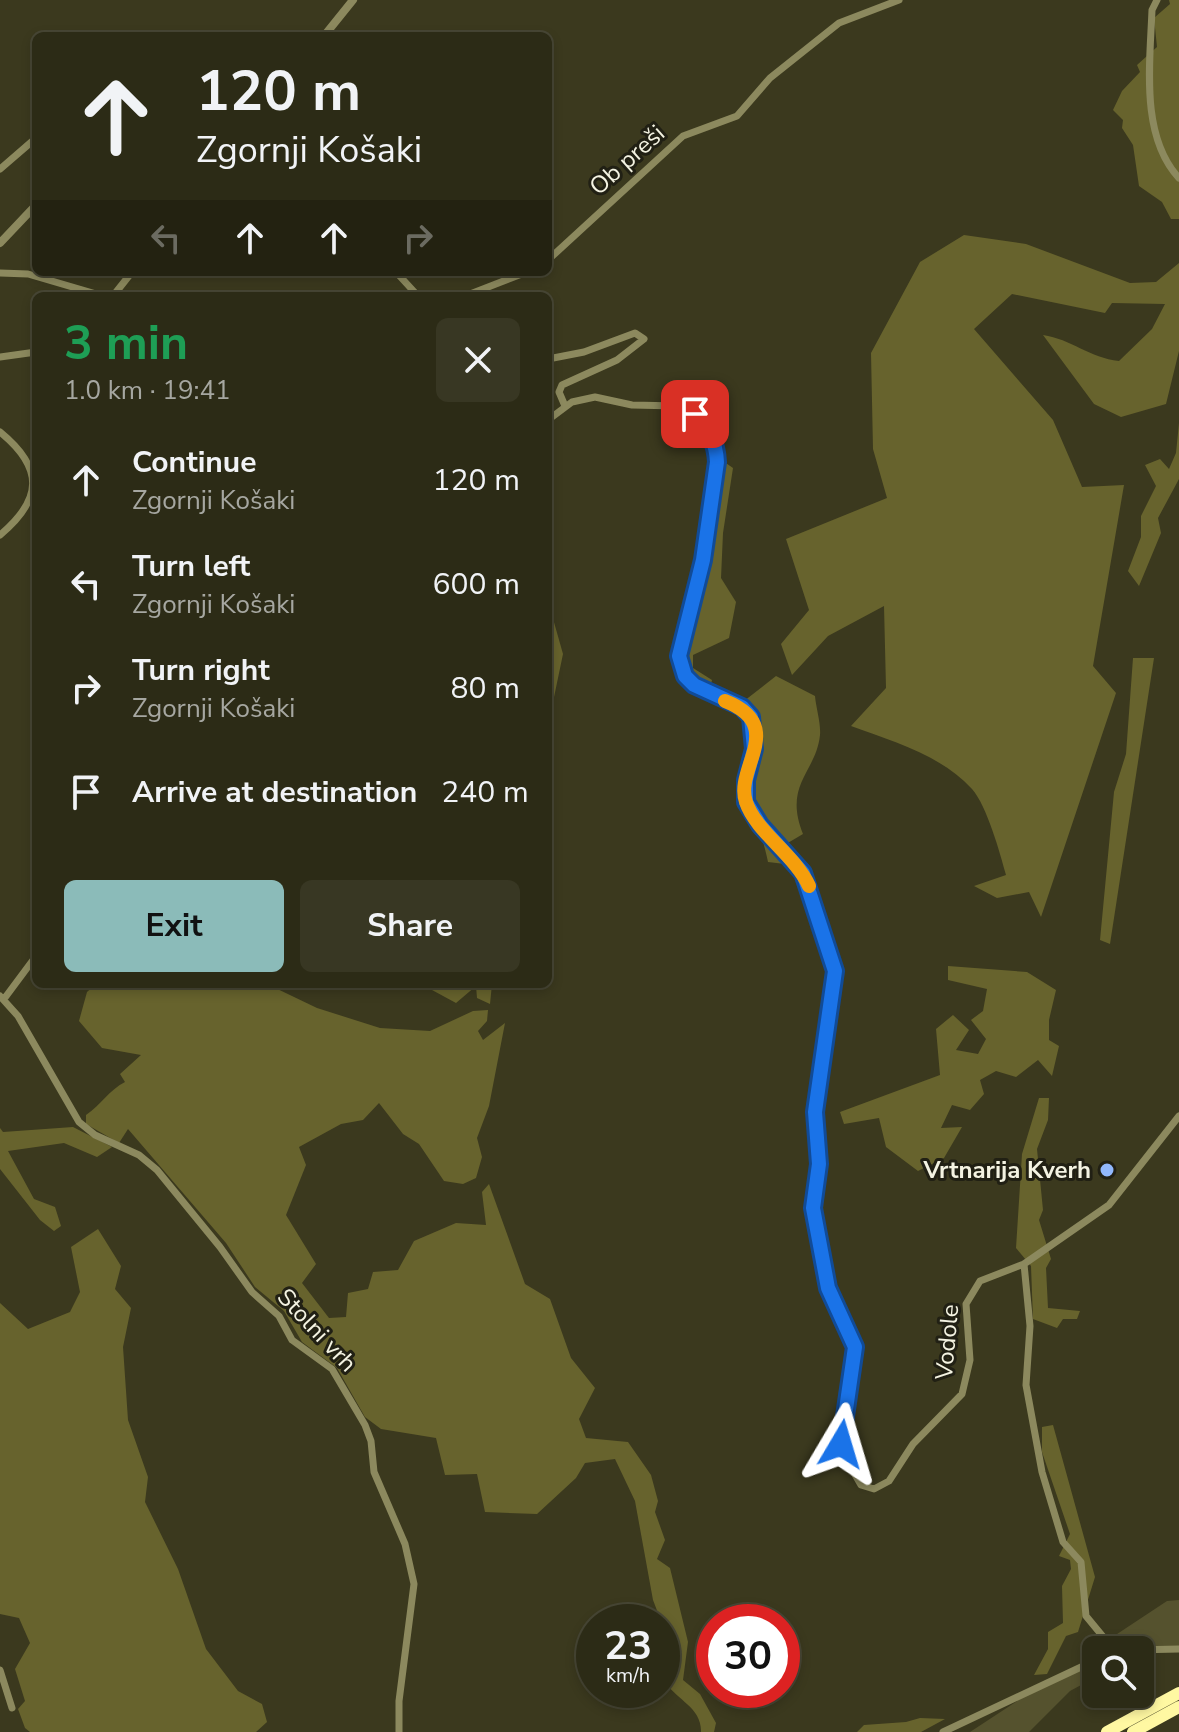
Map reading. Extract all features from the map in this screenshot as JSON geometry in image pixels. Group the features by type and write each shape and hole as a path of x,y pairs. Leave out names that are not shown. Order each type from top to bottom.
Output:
{"highway":[{"path":"1107,1732 1179,1693"},
{"path":"1133,1732 1179,1707"}],"street":[{"path":"327,32 353,0"},
{"name":"Ob preši","path":"552,256 683,136 737,116 770,78 815,39 839,23 855,20 899,0"},
{"path":"1157,0 1152,10 1151,93 1163,158 1179,178"},
{"path":"0,169 32,141"},
{"path":"0,243 32,209"},
{"path":"0,273 32,275"},
{"path":"35,276 89,292"},
{"path":"116,292 129,276"},
{"path":"400,276 414,292"},
{"path":"475,292 517,276"},
{"path":"552,358 584,352 635,333 644,339 625,355 562,385 559,392 565,406 552,417"},
{"path":"0,357 32,353"},
{"name":"Vodole","path":"565,406 595,397 632,405 678,406 695,414 717,447 703,560 679,656 685,676 694,685 742,707 751,717 754,749 746,780 746,802 760,825 803,873 830,951 836,980 815,1112 819,1164 813,1208 828,1288 855,1347 841,1444 861,1485 874,1489 889,1481 913,1444 962,1394 970,1360 966,1304 972,1291 990,1275 1024,1264"},
{"path":"0,432 26,459 32,482"},
{"path":"0,535 20,518 32,494"},
{"path":"2,998 32,961"},
{"name":"Stolni vrh","path":"2,998 18,1016 79,1122 95,1135 139,1155 157,1170 252,1292 279,1316 292,1340 332,1369 360,1415 371,1441 374,1472 405,1544 414,1584 399,1701 399,1732"},
{"path":"1103,1636 1085,1612 1083,1570 1078,1555 1063,1542 1042,1472 1026,1385 1030,1326 1024,1264 1117,1198 1179,1116"},
{"path":"1154,1650 1179,1649"},
{"path":"943,1732 1082,1667"},
{"path":"0,1670 12,1708"}],"shaded area":[{"path":"1169,0 1179,0 1179,219 1171,219 1162,202 1139,186 1133,145 1122,128 1123,120 1113,110 1122,91 1140,72 1137,65 1157,47 1154,18 1170,4"},
{"path":"964,235 1026,244 1130,283 1156,282 1179,263 1179,351 1166,404 1121,417 1094,404 1043,335 1119,361 1152,329 1165,304 1112,303 1105,313 1012,294 974,329 1053,420 1082,487 1124,485 1093,666 1116,693 1041,917 1029,892 997,898 974,886 1006,875 988,818 972,789 931,758 851,726 886,688 884,606 828,636 792,675 781,644 809,610 786,539 887,498 873,449 871,353 920,262"},
{"path":"1179,423 1179,479 1158,518 1161,533 1139,586 1128,571 1141,537 1141,516 1156,486 1145,465 1160,459 1169,469 1176,453"},
{"path":"723,461 733,468 723,533 721,578 736,602 729,638 693,655 693,668 712,680 710,688 691,675 681,654 704,575"},
{"path":"552,615 563,654 552,707"},
{"path":"1133,658 1154,658 1110,944 1100,940 1114,792 1126,754"},
{"path":"776,676 815,696 820,730 817,748 802,780 797,803 803,834 781,847 785,864 768,862 755,812 751,783 758,732 744,701"},
{"path":"948,966 1027,972 1056,990 1049,1020 1049,1040 1059,1046 1052,1076 1038,1060 1016,1077 996,1071 980,1080 984,1094 970,1110 952,1105 941,1128 962,1127 944,1158 918,1171 886,1147 879,1118 844,1124 840,1112 940,1075 936,1029 953,1015 969,1030 956,1050 978,1054 986,1039 971,1020 983,1011 987,989 948,980"},
{"path":"92,988 275,988 317,1008 380,1028 430,1031 473,1011 488,1010 487,1021 478,1031 483,1040 505,1023 489,1106 477,1138 482,1157 476,1178 463,1184 444,1181 419,1144 403,1134 379,1103 363,1120 341,1124 299,1147 306,1165 286,1215 316,1264 302,1283 329,1318 346,1317 348,1293 368,1289 373,1272 398,1270 414,1241 456,1223 486,1225 482,1192 489,1184 525,1284 550,1299 571,1358 595,1388 579,1419 586,1438 628,1442 651,1475 658,1501 655,1512 665,1540 657,1559 670,1568 679,1604 655,1604 635,1501 615,1459 585,1463 576,1478 537,1514 485,1512 477,1474 445,1475 436,1438 381,1429 365,1417 337,1368 302,1342 284,1311 255,1287 226,1243 128,1129 119,1143 86,1124 86,1115 125,1082 120,1074 141,1055 102,1048 79,1021 87,992"},
{"path":"433,988 474,988 456,1003"},
{"path":"476,988 492,988 490,1004 477,998"},
{"path":"1039,1098 1049,1098 1048,1120 1037,1149 1043,1210 1039,1220 1051,1259 1046,1268 1048,1308 1080,1311 1077,1319 1063,1319 1057,1328 1033,1319 1031,1266 1016,1248 1022,1154"},
{"path":"73,1127 112,1147 97,1157 64,1143 8,1151 34,1199 55,1207 61,1226 54,1231 40,1220 0,1169 0,1128 3,1132"},
{"path":"98,1229 121,1266 115,1289 131,1308 123,1347 128,1420 148,1477 145,1502 178,1569 206,1649 238,1691 262,1704 267,1722 256,1732 30,1732 25,1728 18,1709 25,1701 15,1669 30,1643 19,1618 0,1614 0,1303 28,1329 70,1312 80,1292 71,1247"},
{"path":"1053,1425 1095,1577 1078,1632 1066,1636 1047,1674 1034,1675 1048,1649 1048,1632 1063,1623 1062,1586 1071,1569 1070,1560 1059,1556 1070,1534 1042,1452 1042,1427"},
{"path":"1179,1600 1179,1646 1154,1648 1154,1636 1114,1636 1167,1601"},
{"path":"680,1609 688,1642 683,1680 696,1691 696,1708 708,1708 716,1723 714,1732 701,1732 693,1710 680,1698"},
{"path":"1082,1670 1082,1685 1070,1691 1029,1732 970,1732 1031,1692"},
{"path":"920,1718 945,1719 921,1732 857,1732 864,1725"}],"slow traffic":[{"path":"725,701 742,707 751,717 755,730 752,766 746,780 746,802 760,825 803,873 809,886"}],"place":[{"name":"Vrtnarija Kverh","path":"1107,1170"}],"route":[{"path":"695,414 710,432 717,447 717,462 703,560 691,619 679,656 680,666 694,685 742,707 751,717 755,730 754,749 746,780 746,802 760,825 803,873 835,971 815,1112 819,1164 813,1208 828,1288 855,1347 840,1434 841,1444"}]}
